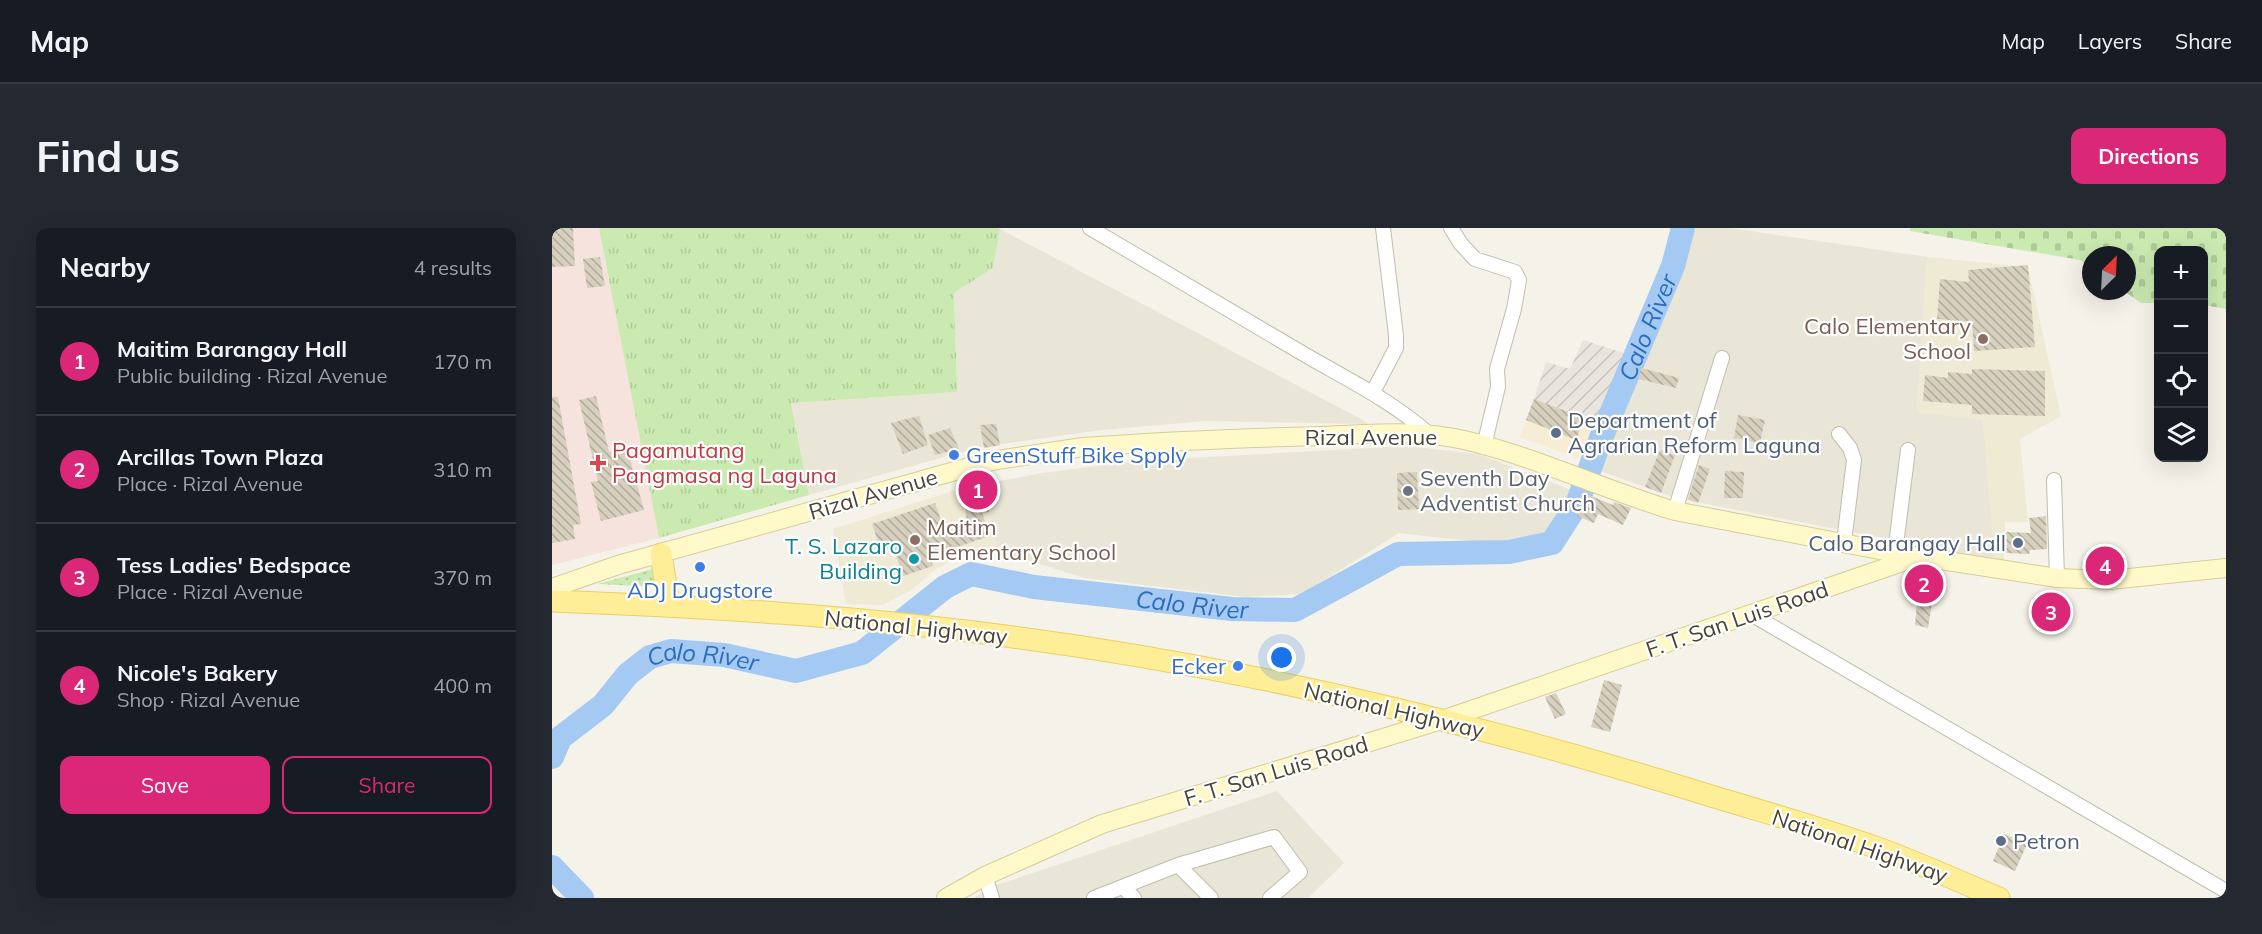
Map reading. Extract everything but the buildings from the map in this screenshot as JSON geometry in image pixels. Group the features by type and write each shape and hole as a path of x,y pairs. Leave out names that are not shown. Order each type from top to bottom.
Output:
{"main road":[{"name":"Rizal Avenue","path":"552,588 618,565 992,461 1083,447 1177,441 1429,434 1484,446 1675,511 1895,553 2057,578 2110,580 2226,568"},
{"path":"661,554 669,605"},
{"name":"F. T. San Luis Road","path":"946,898 985,876 1102,824 1445,719 1918,556"},
{"name":"National Highway","path":"552,602 669,605 935,627 1146,658 1264,680 1445,719 1616,767 1876,847 1999,898"}],"street":[{"path":"1090,228 1373,392 1405,413 1429,434"},
{"path":"1373,392 1396,348 1383,228"},
{"path":"1451,228 1461,244 1475,259 1515,272 1519,280 1514,309 1497,369 1498,387 1484,446"},
{"path":"1675,511 1722,358"},
{"path":"1839,434 1851,448 1854,460 1844,542"},
{"path":"1895,553 1908,450"},
{"path":"2054,480 2057,578"},
{"path":"1751,614 2226,891"},
{"path":"1095,898 1178,866 1274,837 1300,872 1270,898"},
{"path":"1178,866 1211,898"},
{"path":"985,876 992,898"},
{"path":"1123,887 1134,898"}],"shaded area":[{"name":"Pagamutang Pangmasa ng Laguna","path":"552,228 599,228 659,538 552,565"},
{"path":"1696,228 1730,228 1927,257 1917,411 1983,420 1995,560 1676,498 1600,471"},
{"path":"1000,229 1368,424 1205,421 1102,430 980,447 809,495 791,403 957,392 954,293 993,268"},
{"name":"Calo Elementary School","path":"1927,257 2028,267 2061,416 2020,439 2028,522 2005,522 2004,561 1995,560 1983,420 1917,412"},
{"path":"1583,340 1627,354 1593,429 1581,425 1584,418 1534,399 1546,362 1570,369"},
{"name":"Department of Agrarian Reform Laguna","path":"1534,399 1584,418 1582,425 1593,429 1581,460 1520,437"},
{"path":"1406,446 1478,454 1571,490 1551,532 1512,546 1399,533 1302,594 1246,597 1085,578 997,551 988,497 964,501 962,488 1043,473 1134,461"},
{"name":"Maitim Elementary School","path":"962,488 965,501 988,496 997,551 961,556 936,569 910,591 883,605 846,604 833,529"},
{"path":"1277,791 1344,863 1308,898 974,898 991,887"}],"green space":[{"path":"599,228 1000,229 993,268 954,293 957,392 791,403 809,495 659,538"},
{"path":"1910,228 2226,228 2226,309 2208,306 2208,246 2154,246 2154,303 2141,303 2136,299 2136,246 2082,246 2082,261 1910,231"},
{"path":"653,569 657,587 597,584"}],"waterway":[{"name":"Calo River","path":"552,757 560,738 603,705 628,674 650,657 671,651 724,655 796,671 862,653 945,587 971,574 1034,587 1232,609 1295,610 1398,554 1509,552 1552,543 1577,504 1601,438 1673,266 1683,228"},
{"name":"Calo River","path":"552,867 582,898"}],"place":[{"name":"Calo Elementary School","path":"1983,339"},
{"name":"Department of Agrarian Reform Laguna","path":"1556,433"},
{"name":"GreenStuff Bike Spply","path":"954,455"},
{"name":"Pagamutang Pangmasa ng Laguna","path":"598,463"},
{"name":"Maitim Barangay Hall","path":"978,490"},
{"name":"Seventh Day Adventist Church","path":"1408,491"},
{"name":"Maitim Elementary School","path":"915,540"},
{"name":"Calo Barangay Hall","path":"2018,543"},
{"name":"T. S. Lazaro Building","path":"914,559"},
{"name":"Nicole's Bakery","path":"2105,566"},
{"name":"ADJ Drugstore","path":"700,567"},
{"name":"Arcillas Town Plaza","path":"1924,584"},
{"name":"Tess Ladies' Bedspace","path":"2051,612"},
{"name":"Ecker","path":"1238,666"},
{"name":"Petron","path":"2001,841"}]}
